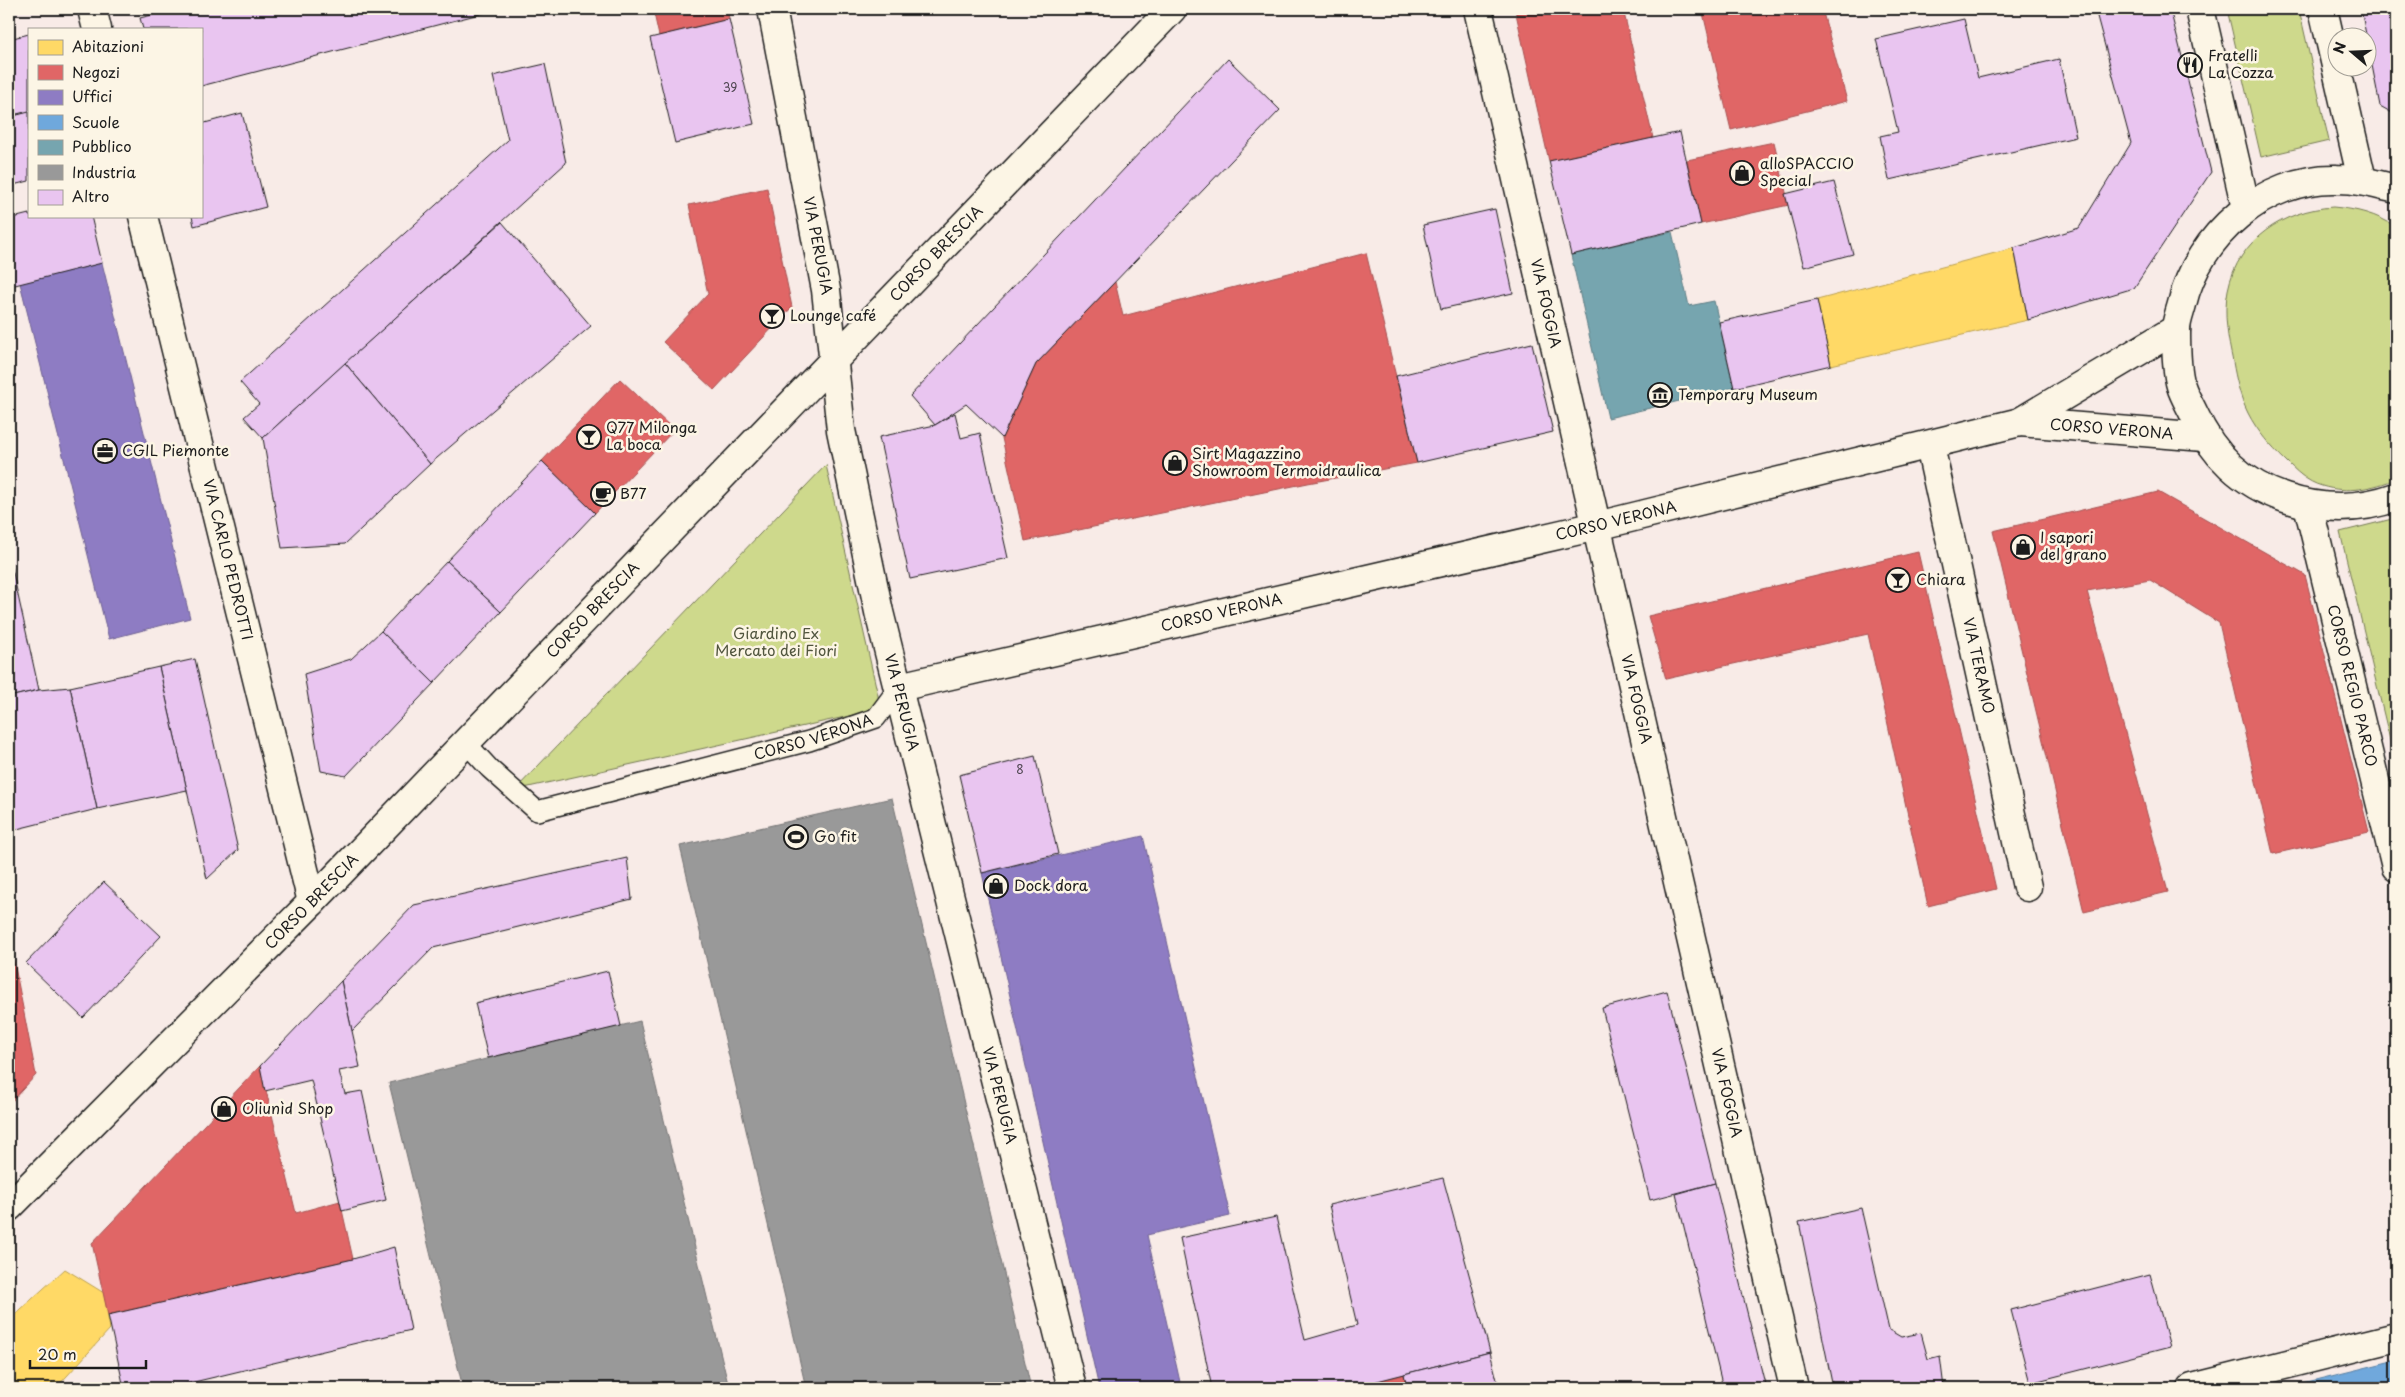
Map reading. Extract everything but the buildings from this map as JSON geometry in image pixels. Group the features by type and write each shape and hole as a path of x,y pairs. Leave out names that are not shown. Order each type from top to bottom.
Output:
{"street":[{"path":"92,9 97,28"},
{"name":"VIA PERUGIA","path":"772,9 826,290 838,417 879,612 1072,1388"},
{"name":"CORSO BRESCIA","path":"9,1207 312,902 1172,9"},
{"name":"VIA FOGGIA","path":"1478,9 1794,1388"},
{"path":"2200,9 2246,208"},
{"path":"2322,9 2362,180"},
{"path":"2396,189 2362,180 2336,178 2306,182 2272,194 2246,208 2212,241 2187,282 2176,329 2181,385 2204,437 2232,468 2268,492 2308,505 2344,508 2380,503 2396,497"},
{"name":"VIA CARLO PEDROTTI","path":"143,218 312,902"},
{"name":"CORSO VERONA","path":"899,687 1597,526 1930,446 2020,422 2176,329"},
{"name":"CORSO VERONA","path":"2020,422 2204,437"},
{"name":"VIA TERAMO","path":"1930,446 2027,887"},
{"name":"CORSO REGIO PARCO","path":"2308,505 2396,867"},
{"path":"2192,1388 2396,1337"}],"lane":[{"name":"CORSO VERONA","path":"465,742 490,770 537,811 809,741 876,718 899,687"}],"green space":[{"path":"2227,9 2299,9 2329,141 2261,157"},
{"path":"2333,207 2366,213 2396,227 2396,479 2378,485 2350,490 2331,488 2307,479 2280,455 2260,432 2248,413 2235,375 2226,317 2228,290 2233,272 2253,242 2266,230 2297,214"},
{"name":"Giardino Ex Mercato dei Fiori","path":"826,465 881,709 515,790"},
{"path":"2396,518 2396,765 2340,532"}],"place":[{"name":"Fratelli La Cozza","path":"2190,65"},
{"name":"alloSPACCIO Special","path":"1742,173"},
{"name":"Lounge café","path":"772,316"},
{"name":"Temporary Museum","path":"1660,395"},
{"name":"Q77 Milonga La boca","path":"589,437"},
{"name":"CGIL Piemonte","path":"105,451"},
{"name":"Sirt Magazzino Showroom Termoidraulica","path":"1175,463"},
{"name":"B77","path":"603,494"},
{"name":"I sapori del grano","path":"2023,547"},
{"name":"Chiara","path":"1898,580"},
{"name":"Go fit","path":"796,837"},
{"name":"Dock dora","path":"996,886"},
{"name":"Oliunìd Shop","path":"224,1109"}]}
